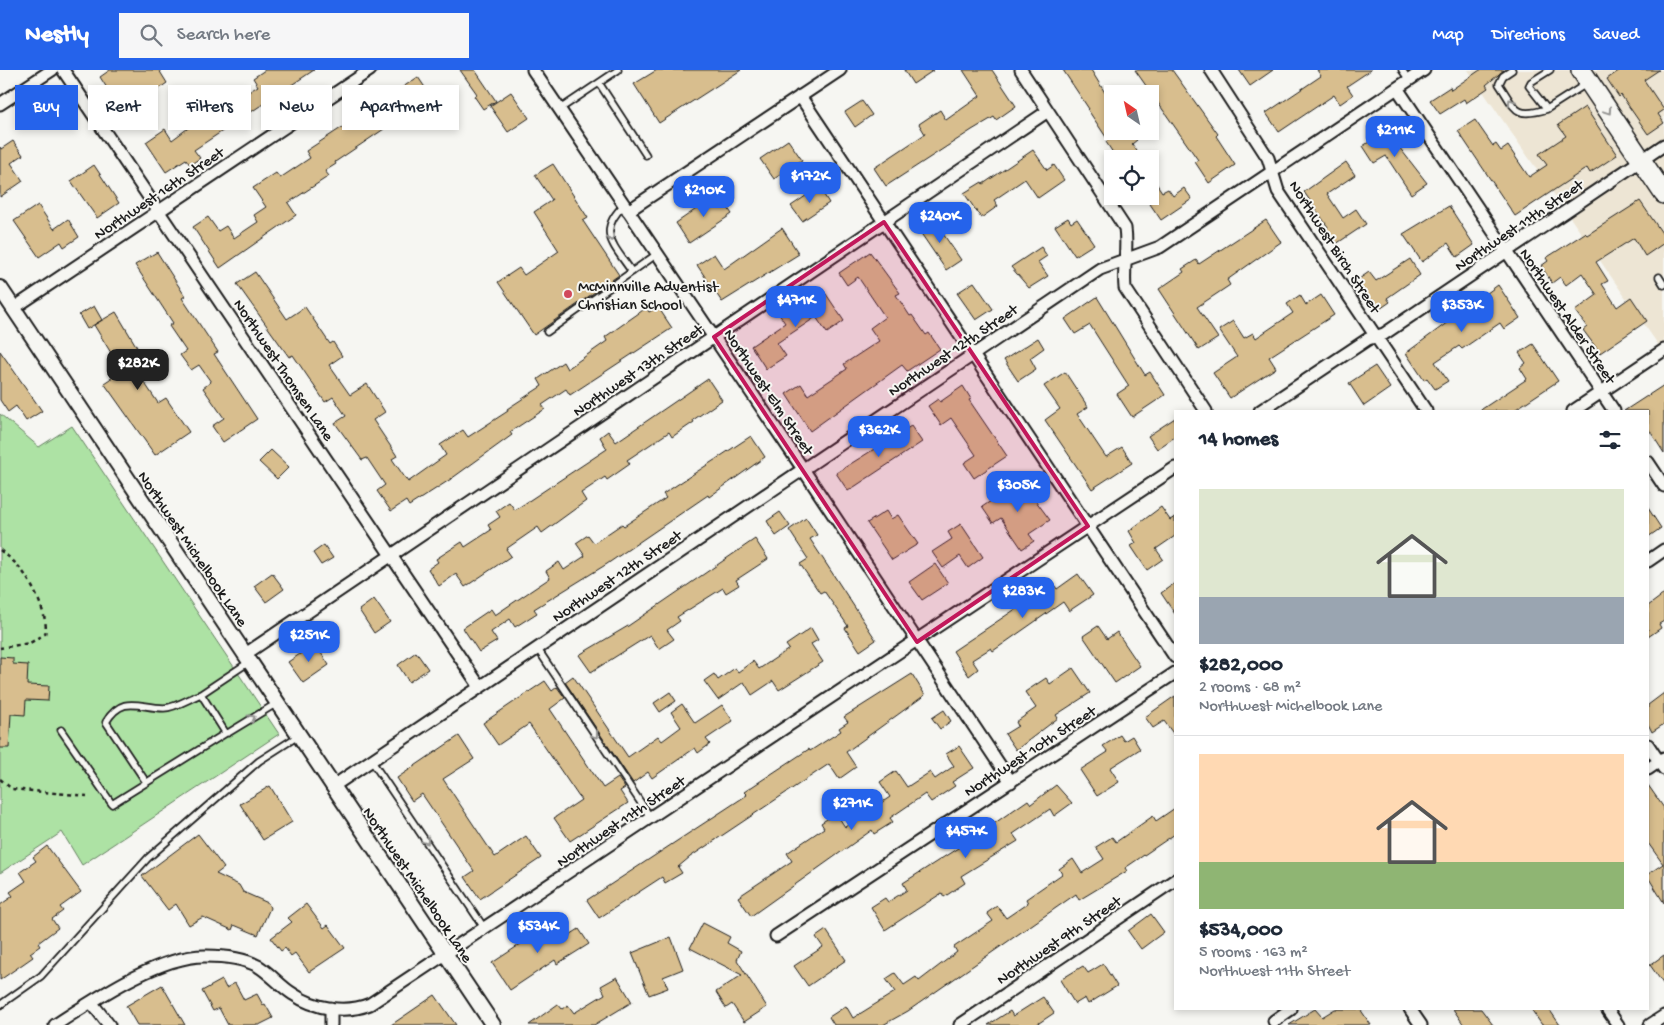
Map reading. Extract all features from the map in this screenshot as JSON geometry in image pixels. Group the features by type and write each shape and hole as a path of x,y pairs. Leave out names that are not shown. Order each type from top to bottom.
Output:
{"highway":[{"path":"1585,76 1664,194"}],"street":[{"path":"0,104 52,70"},
{"name":"Northwest Thomsen Lane","path":"64,70 480,687"},
{"name":"Northwest 16th Street","path":"14,308 370,70"},
{"name":"Northwest Elm Street","path":"533,70 803,469 1011,782"},
{"path":"626,208 840,70"},
{"path":"1021,70 1125,228 1125,288 1205,410"},
{"name":"Northwest Birch Street","path":"1211,70 1268,158 1278,190 1425,410"},
{"name":"Northwest 12th Street","path":"332,787 1100,268 1160,247 1424,70"},
{"name":"Northwest Alder Street","path":"1397,88 1613,410"},
{"path":"800,96 1174,655"},
{"name":"Northwest 13th Street","path":"247,658 391,555 1048,111"},
{"name":"Northwest 11th Street","path":"1262,410 1368,339 1384,334 1664,145"},
{"name":"Northwest Michelbook Lane","path":"0,288 493,1025"},
{"path":"1574,410 1664,350"},
{"path":"1649,464 1664,486"},
{"name":"Northwest 11th Street","path":"55,1025 91,1002 170,962 205,956 234,958 256,965 271,974 294,995 316,1005 351,1009 370,1004 917,642 1174,469"},
{"path":"1649,560 1664,550"},
{"name":"Northwest 10th Street","path":"776,936 1174,674"},
{"path":"1649,745 1662,763 1649,769"},
{"name":"Northwest 9th Street","path":"960,1025 1174,881"},
{"path":"91,1002 109,1025"},
{"path":"331,1008 331,1025"},
{"path":"1274,1021 1290,1010"},
{"path":"1411,1010 1421,1025"},
{"path":"1608,1010 1618,1025"},
{"path":"1650,1025 1664,1016"}],"lane":[{"path":"560,110 618,70"},
{"path":"1402,70 1409,80"},
{"path":"1512,70 1503,76 1499,84 1517,111 1529,115 1547,109 1585,76"},
{"path":"1547,109 1529,86 1531,82 1549,70"},
{"path":"598,83 646,155"},
{"path":"626,208 610,223 608,235 632,272"},
{"path":"546,332 657,254"},
{"path":"1659,277 1664,285"},
{"path":"537,648 651,818"},
{"path":"146,782 106,722 112,711 128,703 166,708 201,693 247,658"},
{"path":"201,693 227,733"},
{"path":"62,730 112,804 277,703"},
{"path":"0,1005 41,976 148,858 259,760 298,736"},
{"path":"371,760 485,929"}],"path":[{"path":"0,550 19,566 45,614 48,626 45,634 30,643 0,648"},
{"path":"0,780 12,789 87,796"}],"highlighted area":[{"path":"884,222 1088,526 917,642 714,337"}],"shaded area":[{"path":"1468,70 1664,70 1664,353"}],"green space":[{"path":"0,414 39,447 72,426 279,734 82,865 62,832 0,873"}],"building":[{"path":"110,70 159,70 167,83 158,89 158,85 105,85 100,77"},
{"path":"265,70 314,70 292,85 261,85 261,105 251,112 251,90 258,86 253,78"},
{"path":"460,70 475,70 496,101 483,109 474,96 477,94"},
{"path":"657,70 741,70 659,123 634,84"},
{"path":"904,70 934,70 913,84"},
{"path":"963,70 992,70 1016,106 996,120 994,117 972,130 886,186 874,168 925,134 919,124 940,110 946,120 980,96"},
{"path":"1063,70 1091,70 1104,91 1104,134"},
{"path":"1135,70 1172,70 1218,134 1216,136 1235,165 1209,183 1195,162 1198,160 1159,104 1159,85 1146,85"},
{"path":"1239,70 1273,70 1250,86"},
{"path":"1317,70 1371,70 1347,86 1353,95 1340,104 1334,95 1279,132 1266,113 1321,76"},
{"path":"1480,70 1504,70 1486,85 1488,88 1466,103 1464,99 1440,114 1430,100 1450,87 1451,90"},
{"path":"1620,70 1659,70 1644,80 1664,110 1658,114 1664,123 1648,134 1621,95 1619,97 1607,79"},
{"path":"418,77 423,85 406,85"},
{"path":"511,92 529,118 508,132 490,106"},
{"path":"862,101 872,115 855,127 845,112"},
{"path":"1585,107 1617,155 1590,173 1587,168 1515,216 1458,131 1475,120 1493,146 1496,144 1501,151 1508,146 1529,177 1547,165 1539,154 1566,136 1558,125"},
{"path":"1393,126 1404,143 1399,147 1427,183 1411,194 1386,156 1374,163 1363,146"},
{"path":"342,127 342,130 383,130 335,162 336,164 325,171 329,176 288,203 296,215 220,268 193,227 208,217 218,231 226,226 234,238 258,222 254,215 266,207 253,188 276,173 280,178 310,158 306,151"},
{"path":"165,129 172,140 185,130 224,130 194,150 200,158 190,165 186,159 166,172 146,142"},
{"path":"788,140 802,160 774,179 760,159"},
{"path":"1108,140 1137,140 1132,144 1136,150 1111,150 1106,142"},
{"path":"13,141 23,155 11,163 23,181 0,197 0,147 1,149"},
{"path":"1033,150 1047,170 1054,165 1064,180 1038,198 1025,179 994,200 998,206 981,218 964,193 982,182 983,184"},
{"path":"1346,162 1355,175 1327,194 1343,218 1356,209 1366,224 1336,244 1325,229 1328,227 1304,192"},
{"path":"553,164 588,218 583,221 619,275 534,335 498,282 519,268 524,275 559,251 534,212 552,200 535,175"},
{"path":"94,165 119,203 97,218 71,181"},
{"path":"819,187 829,203 802,221 791,206"},
{"path":"1159,188 1162,192 1168,189 1173,196 1184,188 1192,199 1161,220 1151,205 1159,205"},
{"path":"718,194 732,214 689,243 676,223"},
{"path":"1640,201 1664,236 1664,243 1645,256 1634,238 1596,262 1608,281 1602,284 1617,307 1631,297 1647,321 1600,353 1583,330 1587,327 1575,311 1597,295 1582,273 1566,285 1560,277 1552,283 1541,266 1548,261 1546,258 1585,233 1587,235"},
{"path":"38,205 54,229 68,219 79,237 64,247 61,242 39,257 14,221"},
{"path":"1449,206 1474,245 1457,257 1448,243 1422,262 1403,234"},
{"path":"1068,218 1071,223 1077,219 1094,244 1075,256 1055,226"},
{"path":"933,219 961,260 946,270 918,229"},
{"path":"1266,220 1281,242 1227,280 1230,285 1197,307 1218,338 1199,350 1159,289 1184,272 1182,269 1196,260 1199,264"},
{"path":"782,228 799,254 722,302 697,265 714,254 724,269"},
{"path":"1041,247 1047,256 1038,262 1048,276 1029,288 1011,267"},
{"path":"157,252 185,296 182,298 218,352 214,354 257,419 223,442 212,426 224,418 203,388 211,382 199,365 191,370 180,355 186,351 169,326 173,323 135,265"},
{"path":"870,252 900,293 896,295 910,316 912,315 926,335 929,333 940,349 907,371 902,365 810,431 786,394 801,384 808,395 847,369 844,364 879,341 870,328 885,317 858,277 847,285 839,273"},
{"path":"1410,259 1420,275 1387,298 1390,302 1377,311 1356,281 1369,272 1376,281"},
{"path":"255,272 287,319 305,307 330,344 333,342 342,356 329,365 350,395 367,384 385,412 373,420 397,456 392,459 408,482 446,455 440,445 463,430 468,437 508,411 507,409 542,386 538,379 563,362 567,369 607,341 605,337 646,308 649,312 658,307 672,328 570,395 566,389 542,405 545,409 510,432 512,435 451,479 409,506 406,501 391,511 377,491 385,485 367,458 362,460 335,423 346,416 333,397 325,402 293,355 289,357 237,284"},
{"path":"974,282 993,309 976,320 957,293"},
{"path":"1498,285 1520,318 1504,329 1500,323 1462,349 1459,346 1435,362 1448,381 1435,389 1427,378 1424,380 1406,353"},
{"path":"826,294 844,321 827,333 816,317 777,343 786,356 766,369 751,346 785,323 779,314 794,304 799,312"},
{"path":"1300,295 1306,305 1321,295 1334,315 1269,357 1276,368 1230,398 1213,373 1237,357 1219,330 1233,321 1244,338 1253,333 1256,338 1293,313 1287,304"},
{"path":"1097,297 1145,375 1150,372 1165,395 1132,417 1117,394 1129,386 1090,325 1075,334 1065,319"},
{"path":"94,306 102,320 87,329 79,315"},
{"path":"116,312 141,354 130,361 158,403 166,398 189,432 155,455 104,383 122,371 94,325"},
{"path":"1038,338 1044,348 1030,358 1036,369 1018,381 1004,360"},
{"path":"1533,344 1558,381 1514,410 1480,410 1527,379 1520,368 1526,363 1519,353"},
{"path":"0,351 42,411 26,421 16,406 8,412 0,400"},
{"path":"1375,366 1390,388 1364,406 1349,383"},
{"path":"1065,372 1088,407 1077,414 1106,457 1122,447 1132,463 1092,489 1045,420 1060,409 1044,386"},
{"path":"708,379 722,400 693,420 694,422 672,437 669,432 627,460 630,464 607,480 605,477 581,493 586,501 542,533 538,527 506,549 511,556 465,587 456,574 439,586 428,569 438,562 436,559 462,542 465,547 491,530 488,525 500,517 496,511 509,502 515,510 607,449 600,437 608,431 616,442"},
{"path":"1664,385 1664,453 1649,430 1649,410 1626,410"},
{"path":"963,386 971,399 969,400 1007,456 974,478 964,463 976,455 951,418 941,425 928,406 938,399 940,402"},
{"path":"1174,419 1174,438 1157,449 1148,436"},
{"path":"911,426 922,442 848,491 836,473"},
{"path":"751,436 765,457 709,497 708,495 607,564 534,609 537,613 515,627 510,619 491,632 497,641 479,652 463,628 491,609 495,615 550,578 546,571 559,562 564,570 585,556 576,543 588,535 594,543 622,524 624,526 666,498 663,494"},
{"path":"271,450 289,467 277,479 259,462"},
{"path":"1021,481 1050,520 1029,534 1034,541 1022,549 1001,518 993,523 982,507"},
{"path":"1161,507 1170,520 1174,518 1174,537 1156,549 1163,559 1147,570 1131,546 1136,543 1129,531"},
{"path":"1649,510 1661,528 1649,536"},
{"path":"886,511 891,519 898,515 918,544 892,560 867,523"},
{"path":"780,512 790,526 776,536 767,521"},
{"path":"806,518 817,535 810,539 876,640 860,651 845,628 848,626 824,591 820,593 800,564 808,559 789,530"},
{"path":"961,524 983,557 968,568 960,556 943,568 932,552 952,539 948,532"},
{"path":"755,539 768,559 736,580 739,585 726,593 723,588 677,617 680,621 667,630 674,639 659,649 650,635 591,672 579,655 628,626"},
{"path":"324,545 333,558 321,565 313,553"},
{"path":"935,564 948,583 922,600 909,582"},
{"path":"272,573 284,589 266,602 254,586"},
{"path":"1078,574 1093,595 1069,611 1063,602 993,651 991,648 972,660 978,669 969,676 953,651 1041,592 1037,587 1050,579 1057,589"},
{"path":"1174,584 1174,612 1161,593"},
{"path":"1664,594 1664,621 1659,624 1661,628 1649,636 1649,605"},
{"path":"374,599 390,622 374,633 359,610"},
{"path":"1098,626 1107,639 1117,632 1140,666 1115,683 1083,636"},
{"path":"811,628 818,640 811,644 823,662 779,690 773,681 752,695 744,682 718,700 704,681 714,674 718,680 735,668 738,672 753,661 759,669 789,649 786,645"},
{"path":"315,644 329,665 303,683 288,662"},
{"path":"416,652 428,669 409,682 398,665"},
{"path":"0,657 13,658 13,664 28,665 27,685 49,686 48,701 26,700 25,715 11,714 9,748 0,748"},
{"path":"1073,668 1090,693 1056,715 1058,718 1016,750 1005,734 1018,726 1016,722 1036,708 1025,692 1046,678 1050,684"},
{"path":"912,674 925,695 846,752 856,767 839,779 829,764 690,857 678,867 682,873 665,883 662,877 599,918 587,900 747,795 744,792 809,749 810,751 841,731 839,728 848,722 844,717"},
{"path":"573,676 628,757 658,736 662,741 681,727 671,712 682,704 695,723 722,705 733,721 706,739 710,744 698,753 695,748 652,778 648,772 633,783 565,682"},
{"path":"545,681 552,691 557,687 565,698 550,709 603,788 618,778 625,788 620,791 628,803 570,841 554,818 581,800 529,724 498,745 483,723"},
{"path":"670,692 676,701 660,712 654,703"},
{"path":"1664,693 1664,724 1652,732 1649,726 1649,704"},
{"path":"1174,697 1174,735 1164,721 1153,728 1145,717"},
{"path":"944,710 951,721 940,729 932,718"},
{"path":"1120,735 1124,741 1132,736 1140,749 1110,768 1119,782 1097,796 1080,770 1108,752 1103,746"},
{"path":"459,736 474,759 443,779 495,857 526,836 541,858 480,899 465,877 474,871 422,794 412,801 397,778"},
{"path":"959,746 974,768 952,782 955,786 931,802 925,794 890,818 893,822 874,834 872,830 751,916 738,897 792,861 787,853 824,828 821,823 836,813 845,827 890,797 880,782 896,771 907,787 930,772 935,779 954,766 946,754"},
{"path":"1056,785 1072,803 1054,816 1050,809 1013,834 1018,841 961,876 965,883 944,897 942,893 885,930 871,907 885,898 888,902 907,890 903,883 969,841 1028,800 1031,804"},
{"path":"270,786 292,822 263,840 240,804"},
{"path":"1649,786 1664,808 1664,903 1649,879 1649,873 1663,864 1649,844"},
{"path":"1174,809 1174,835 1125,868 1127,871 1079,900 1076,894 908,1011 883,1025 834,1025 829,1017 846,1006 853,1018 895,992 886,979 895,973 904,985 916,977 919,981 957,952 954,947 993,921 987,913 997,906 1006,918 1028,903 1026,899 1062,874 1059,869 1073,859 1082,873 1104,859 1096,847 1112,837 1116,842 1153,816 1156,821"},
{"path":"198,834 224,868 216,874 239,885 243,892 268,903 270,908 258,935 234,925 232,930 203,917 189,925 176,904 168,910 142,876"},
{"path":"47,846 81,892 60,907 63,911 52,919 58,928 38,943 40,946 30,953 33,957 0,980 0,905 13,896 10,892 26,881 20,872 36,861 33,857"},
{"path":"306,904 324,928 328,925 345,948 309,972 295,953 291,956 285,948 281,951 271,938 292,922 288,918"},
{"path":"1151,914 1164,932 1141,949 1128,931"},
{"path":"554,922 565,938 579,929 589,944 557,964 555,960 510,990 492,963"},
{"path":"703,923 730,937 727,943 741,951 737,960 767,1007 744,1022 732,1004 726,1008 716,992 742,975 690,948"},
{"path":"826,930 846,960 808,986 794,966 823,947 816,937"},
{"path":"671,937 683,969 663,977 668,988 649,995 632,953"},
{"path":"1664,955 1664,985 1650,965"},
{"path":"1103,964 1117,986 1088,1004 1085,998 1075,1004 1060,980 1083,966 1088,973"},
{"path":"617,977 632,1002 594,1025 529,1025 558,1004 562,1009 568,1005 574,1013 605,994 601,986"},
{"path":"222,980 226,988 235,983 244,1000 257,994 273,1018 259,1025 228,1025 219,1008 213,1011 202,991"},
{"path":"162,985 185,1025 137,1025 126,1006"},
{"path":"435,995 456,1025 391,1025"},
{"path":"1043,997 1054,1013 1036,1025 988,1025 1010,1011 1013,1016"},
{"path":"1313,1010 1316,1010 1322,1017 1333,1010 1361,1010 1371,1025 1289,1025"},
{"path":"1454,1010 1482,1010 1493,1025 1464,1025"},
{"path":"1532,1010 1550,1010 1560,1025 1542,1025"}],"place":[{"name":"McMinnville Adventist Christian School","path":"568,294"}]}
